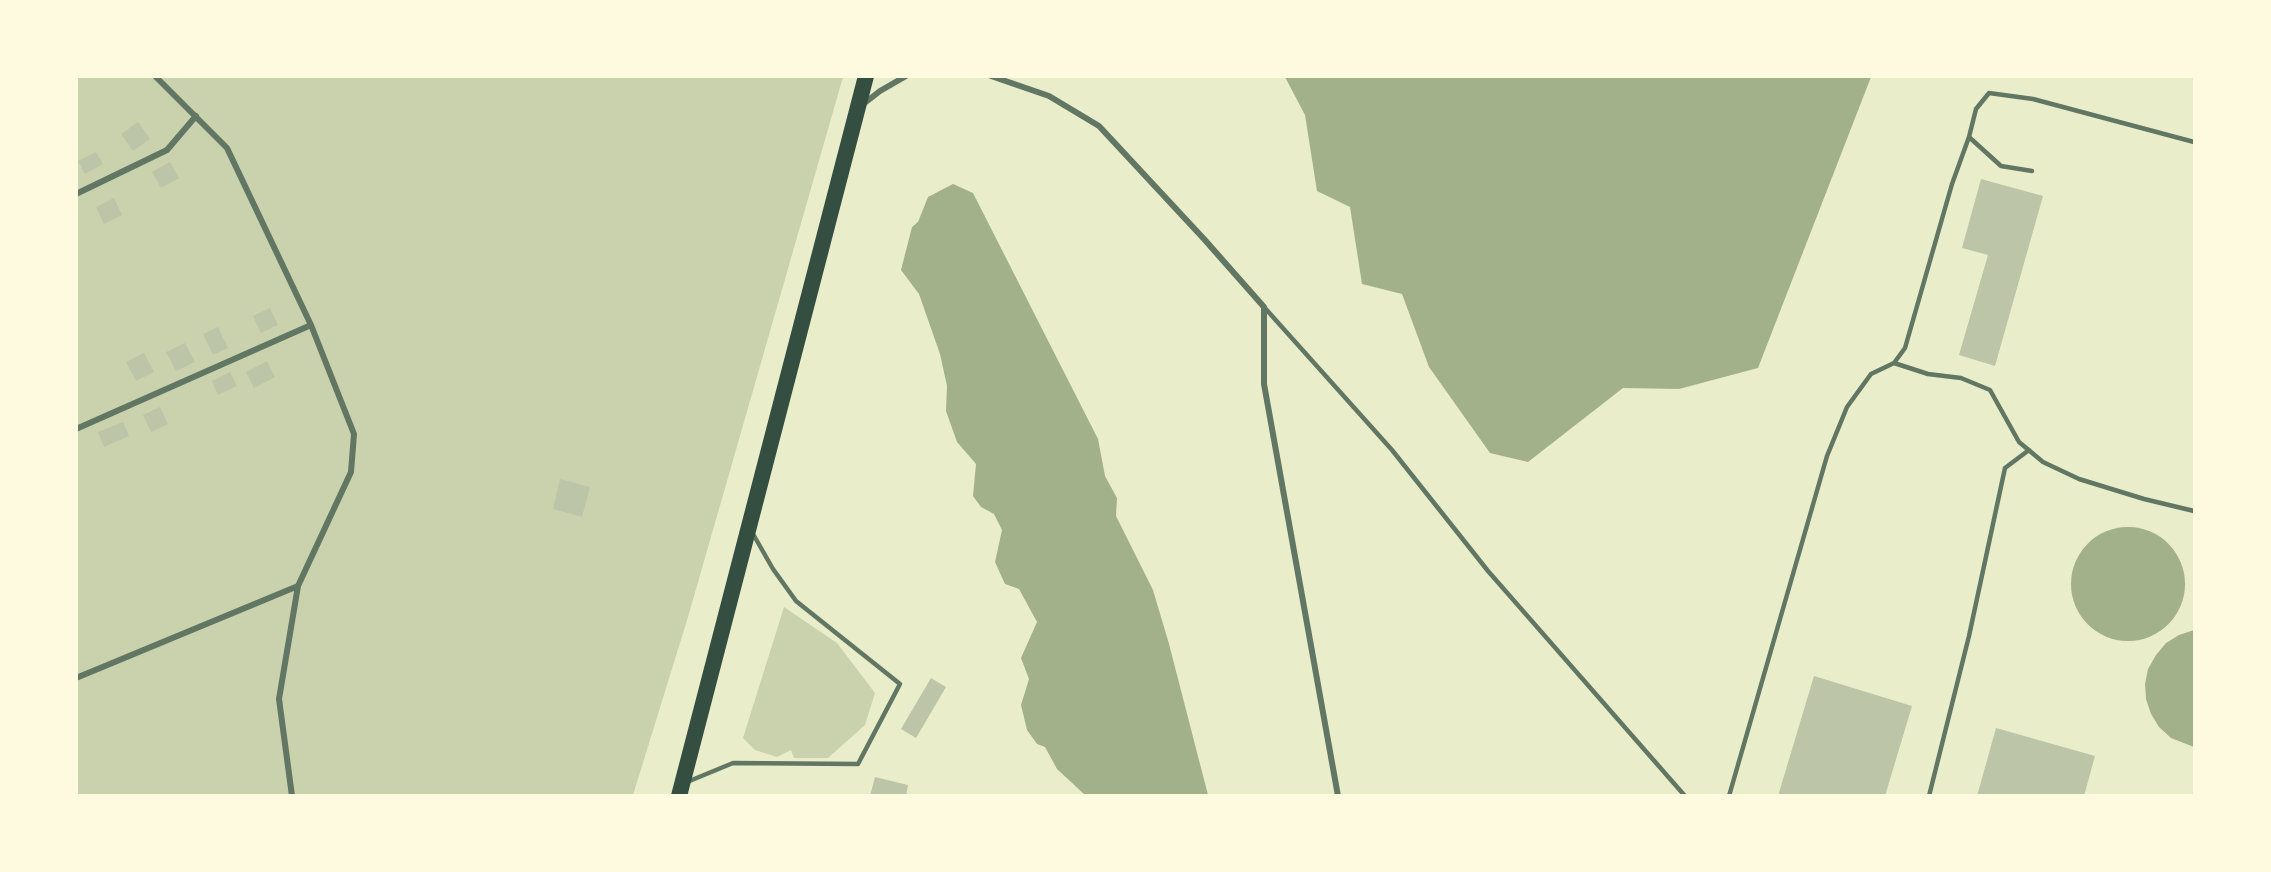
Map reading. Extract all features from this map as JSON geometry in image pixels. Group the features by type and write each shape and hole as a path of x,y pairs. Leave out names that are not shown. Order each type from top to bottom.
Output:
{"highway":[{"path":"681,790 866,76"}],"street":[{"path":"155,76 227,148 311,325 354,434 351,472 298,586 279,699 292,795"},
{"path":"856,109 880,91 906,76"},
{"path":"991,76 1049,96 1099,126 1204,239 1264,308 1264,384 1338,795"},
{"path":"76,194 166,150 196,116"},
{"path":"76,429 311,325"},
{"path":"76,678 298,586"}],"lane":[{"path":"1729,795 1827,456 1847,407 1871,374 1894,363 1905,348 1976,109 1989,93 2033,99 2194,142"},
{"path":"1969,137 2001,166 2032,171"},
{"path":"1264,308 1392,450 1488,571 1685,795"},
{"path":"1894,363 1928,374 1961,378 1990,390 2019,442 2043,462 2079,480 2194,511"},
{"path":"1929,795 1970,636 2005,468 2029,450"},
{"path":"681,790 733,762 858,764 900,684 796,601 773,569 749,527"}],"shaded area":[{"path":"76,77 843,77 688,617 633,795 77,795"},
{"path":"1285,77 1871,77 1758,368 1679,389 1623,388 1528,462 1490,453 1429,367 1402,294 1362,284 1350,207 1317,191 1305,115"},
{"path":"953,184 973,193 1098,439 1105,476 1117,498 1116,516 1153,590 1208,795 1085,795 1057,769 1045,747 1037,744 1027,730 1021,705 1029,679 1021,658 1037,622 1019,589 1005,584 995,562 1002,530 994,514 981,507 973,496 976,464 957,442 946,411 947,386 940,354 919,294 901,270 912,227 918,222 928,197"},
{"path":"2128,527 2150,531 2160,536 2176,552 2181,562 2185,584 2181,606 2176,616 2160,632 2150,637 2128,641 2106,637 2096,632 2080,616 2075,606 2071,584 2075,562 2080,552 2096,536 2106,531"},
{"path":"784,607 837,643 875,693 865,725 828,758 794,758 791,750 777,757 755,750 743,738"},
{"path":"2194,630 2194,747 2171,738 2159,727 2146,699 2145,684 2148,669 2166,643"}],"building":[{"path":"138,122 150,139 133,151 121,134"},
{"path":"96,152 103,164 85,174 78,161"},
{"path":"170,162 179,178 161,188 152,172"},
{"path":"1981,179 2043,196 1995,366 1959,355 1988,255 1962,248"},
{"path":"114,198 122,215 104,224 96,207"},
{"path":"270,308 278,325 261,333 253,316"},
{"path":"218,327 228,348 213,355 203,334"},
{"path":"185,343 195,362 176,371 166,352"},
{"path":"144,353 154,372 136,381 126,362"},
{"path":"267,361 275,377 254,388 246,372"},
{"path":"230,372 237,386 218,395 212,381"},
{"path":"160,407 168,424 151,432 143,415"},
{"path":"123,422 129,436 104,447 98,432"},
{"path":"560,479 590,487 582,517 553,509"},
{"path":"1814,676 1912,706 1885,796 1778,796"},
{"path":"931,678 946,687 916,738 901,729"},
{"path":"1996,728 2095,756 2084,796 1977,796"},
{"path":"875,777 908,785 906,796 870,796"}]}
